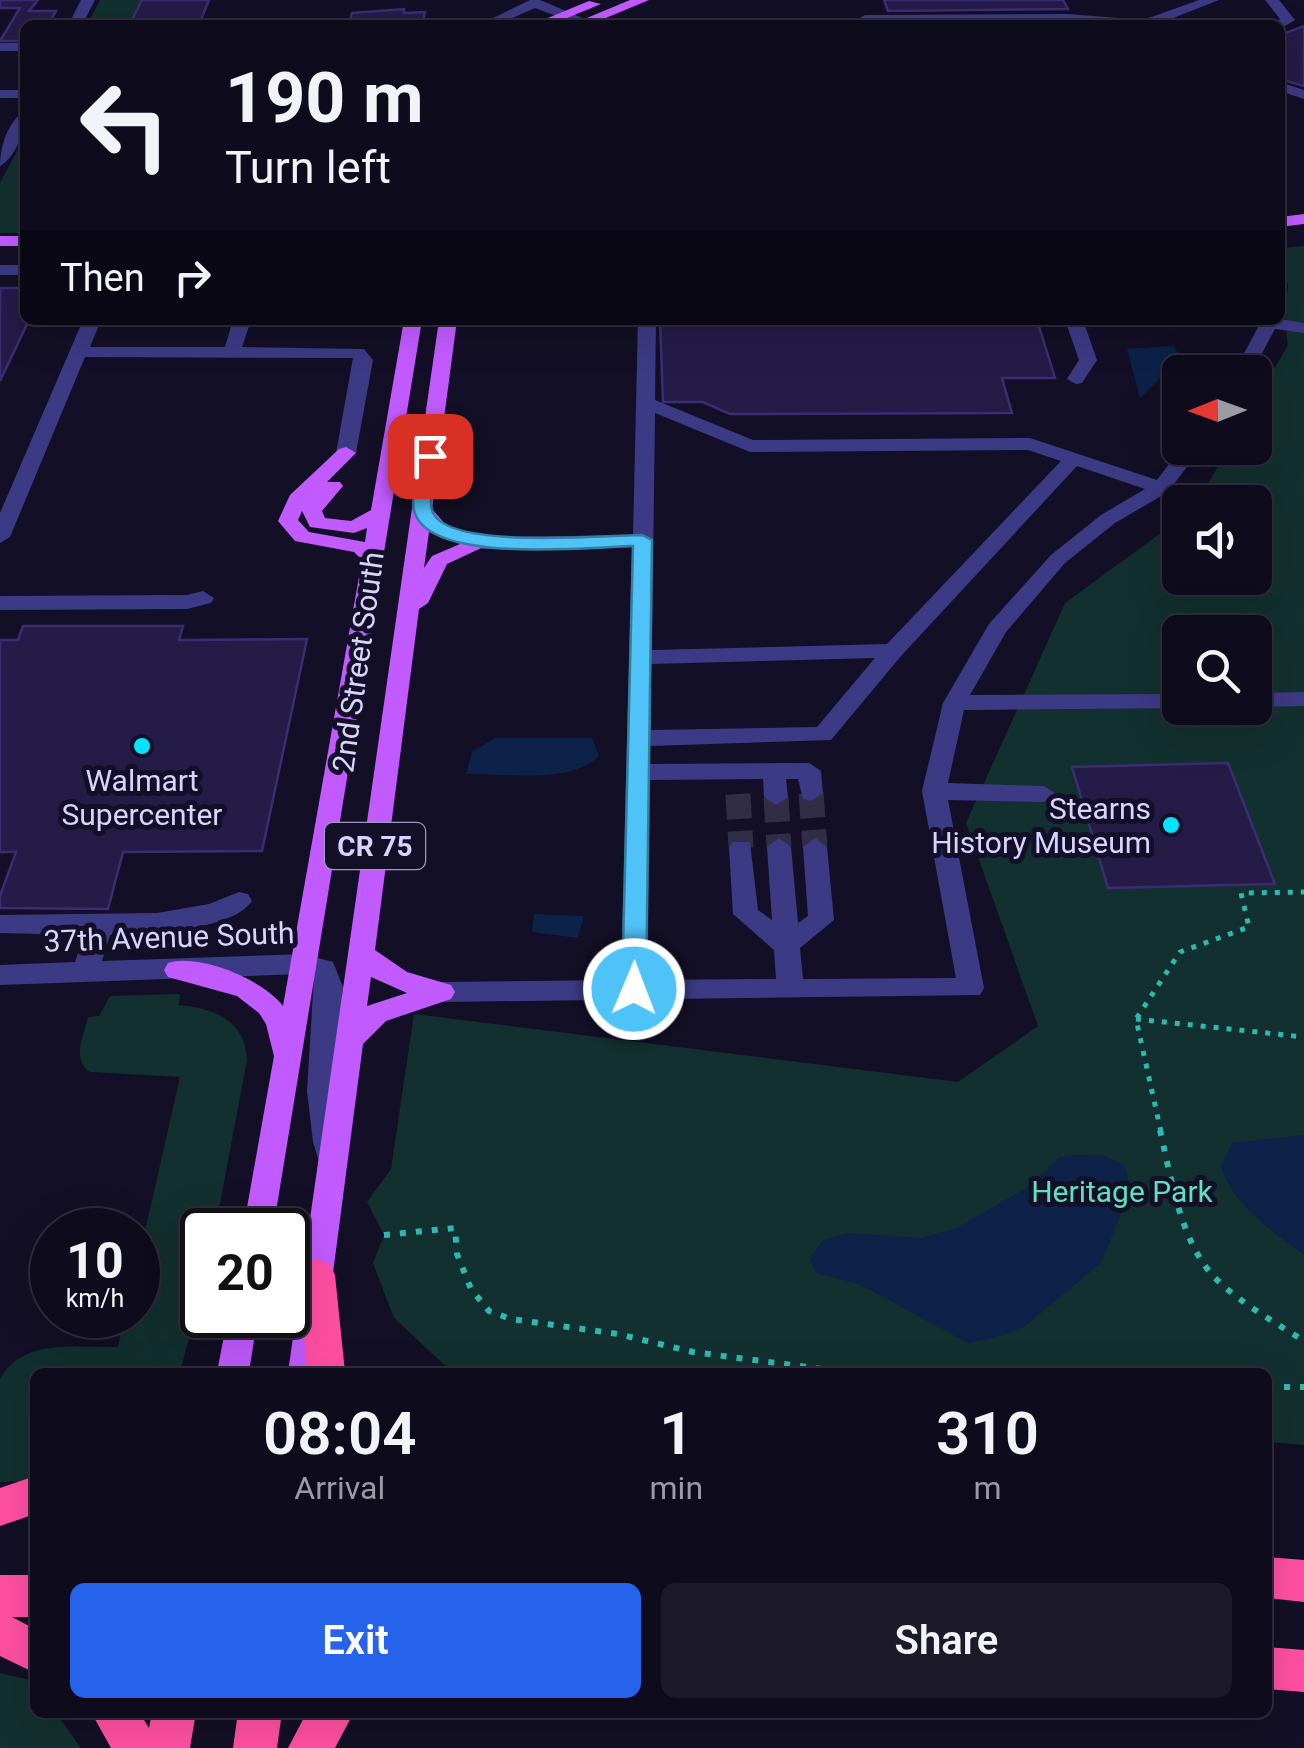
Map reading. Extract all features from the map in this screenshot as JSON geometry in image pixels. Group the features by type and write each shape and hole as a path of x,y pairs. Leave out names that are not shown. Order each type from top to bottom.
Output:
{"highway":[{"path":"316,1275 326,1368"},
{"path":"0,1507 30,1497"},
{"path":"0,1516 30,1517"},
{"path":"0,1596 30,1596"},
{"path":"0,1632 30,1649"},
{"path":"1272,1668 1304,1671"},
{"path":"117,1718 137,1748"},
{"path":"168,1748 173,1718"},
{"path":"255,1748 259,1718"},
{"path":"310,1748 328,1718"}],"main road":[{"path":"551,20 603,0"},
{"path":"594,20 642,0"},
{"name":"2nd Street South","path":"262,1208 412,325"},
{"name":"2nd Street South","path":"304,1368 447,325"},
{"path":"346,453 336,484 314,505 313,520 329,528 354,527 379,514"},
{"path":"346,453 297,498 288,520 302,538 319,544 361,547 372,559"},
{"path":"422,509 432,526 482,542"},
{"path":"406,624 439,560 482,542"},
{"path":"361,952 375,969 394,979 442,992"},
{"path":"177,970 221,979 264,1003 276,1016 286,1063"},
{"path":"348,1041 376,1014 442,992"},
{"path":"234,1368 239,1338"}],"street":[{"path":"1163,20 1212,0"},
{"path":"1272,0 1288,16 1285,22"},
{"path":"497,20 535,3 575,20"},
{"path":"1010,20 1128,13 1144,20"},
{"path":"865,17 961,20"},
{"path":"0,160 6,140"},
{"path":"0,538 90,325"},
{"path":"232,352 240,325"},
{"path":"634,989 647,325"},
{"path":"1076,325 1088,360 1076,379"},
{"path":"1252,355 1268,325"},
{"path":"78,352 326,352 363,356 346,453"},
{"path":"646,404 750,446 1030,444 1162,488"},
{"path":"639,738 823,735 893,650 1073,458"},
{"path":"442,992 972,988 934,791 954,704 997,629 1058,559 1108,519 1162,488"},
{"path":"482,542 642,540"},
{"path":"0,603 187,602 203,598"},
{"path":"640,658 893,650"},
{"path":"1272,700 1304,699"},
{"path":"954,704 1162,700"},
{"path":"638,772 737,783 774,771 809,771 811,793"},
{"path":"774,771 776,797"},
{"path":"934,791 1044,794"},
{"path":"779,846 790,988"},
{"path":"786,945 821,920 815,847"},
{"path":"741,848 746,914 786,945"},
{"path":"0,924 185,921 220,913 239,902"},
{"path":"85,972 101,923"},
{"name":"37th Avenue South","path":"0,975 303,964 324,968 329,975 318,1077 321,1121 331,1161"}],"path":[{"path":"1304,892 1241,892 1249,927 1180,952 1136,1018 1178,1197 1203,1264 1232,1293 1304,1340"},
{"path":"1136,1018 1304,1037"},
{"path":"384,1235 455,1228 457,1254 470,1289 489,1311 511,1319 618,1334 692,1352 814,1368"},
{"path":"1272,1387 1304,1387"}],"green space":[{"path":"100,0 142,0 132,20 90,20"},
{"path":"20,145 20,233 0,233 0,183"},
{"name":"Heritage Park","path":"1304,246 1304,1445 1272,1442 1272,1368 448,1368 394,1318 373,1263 384,1235 367,1202 391,1169 414,1014 958,1082 1038,1026 966,823 1065,603 1162,532 1162,595 1272,595 1272,485 1207,485 1219,465 1272,465 1272,373 1288,345 1285,248"},
{"path":"180,994 179,1005 216,1013 241,1035 247,1060 219,1208 180,1208 180,1338 189,1338 181,1368 30,1368 30,1481 0,1482 0,1379 10,1366 22,1356 52,1348 118,1347 120,1338 160,1338 160,1208 150,1208 180,1077 90,1072 81,1061 82,1039 88,1017 99,1016 110,996"},
{"path":"0,1673 30,1680 30,1718 60,1718 81,1748 0,1748"}],"water":[{"path":"1173,346 1180,355 1162,355 1162,376 1140,398 1127,349"},
{"path":"495,738 592,738 599,756 586,765 555,774 466,774 472,752"},
{"path":"534,914 584,916 578,938 532,932"},
{"path":"1304,1135 1304,1255 1245,1206 1221,1167 1232,1143"},
{"path":"1105,1156 1124,1165 1131,1189 1101,1263 1024,1327 968,1343 861,1285 816,1273 810,1259 823,1240 847,1233 922,1238 957,1228 1033,1184 1059,1157"}],"building":[{"path":"0,0 38,0 29,11 56,11 51,20 20,20 20,41 0,41 20,8 0,8"},
{"path":"142,0 209,0 201,20 132,20"},
{"path":"884,0 1063,0 1068,9 888,11"},
{"path":"404,9 404,13 425,12 423,20 350,20 352,13"},
{"path":"1304,26 1304,86 1285,80 1285,33"},
{"path":"0,288 20,288 20,325 27,325 0,381"},
{"path":"660,325 1039,325 1055,378 1002,378 1012,413 730,414 703,402 663,402"},
{"name":"Walmart Supercenter","path":"23,626 183,626 179,640 307,639 262,851 123,852 108,909 0,908 0,896 16,852 0,852 0,640 18,640"},
{"name":"Stearns History Museum","path":"1228,763 1275,884 1108,888 1072,767"}],"tunnel":[{"path":"811,793 815,847"},
{"path":"738,794 741,848"},
{"path":"776,797 779,847"}],"place":[{"name":"Walmart Supercenter","path":"142,746"},
{"name":"Stearns History Museum","path":"1171,825"}],"route":[{"path":"430,456 422,509 432,526 443,532 482,542 642,540 634,989"}]}
